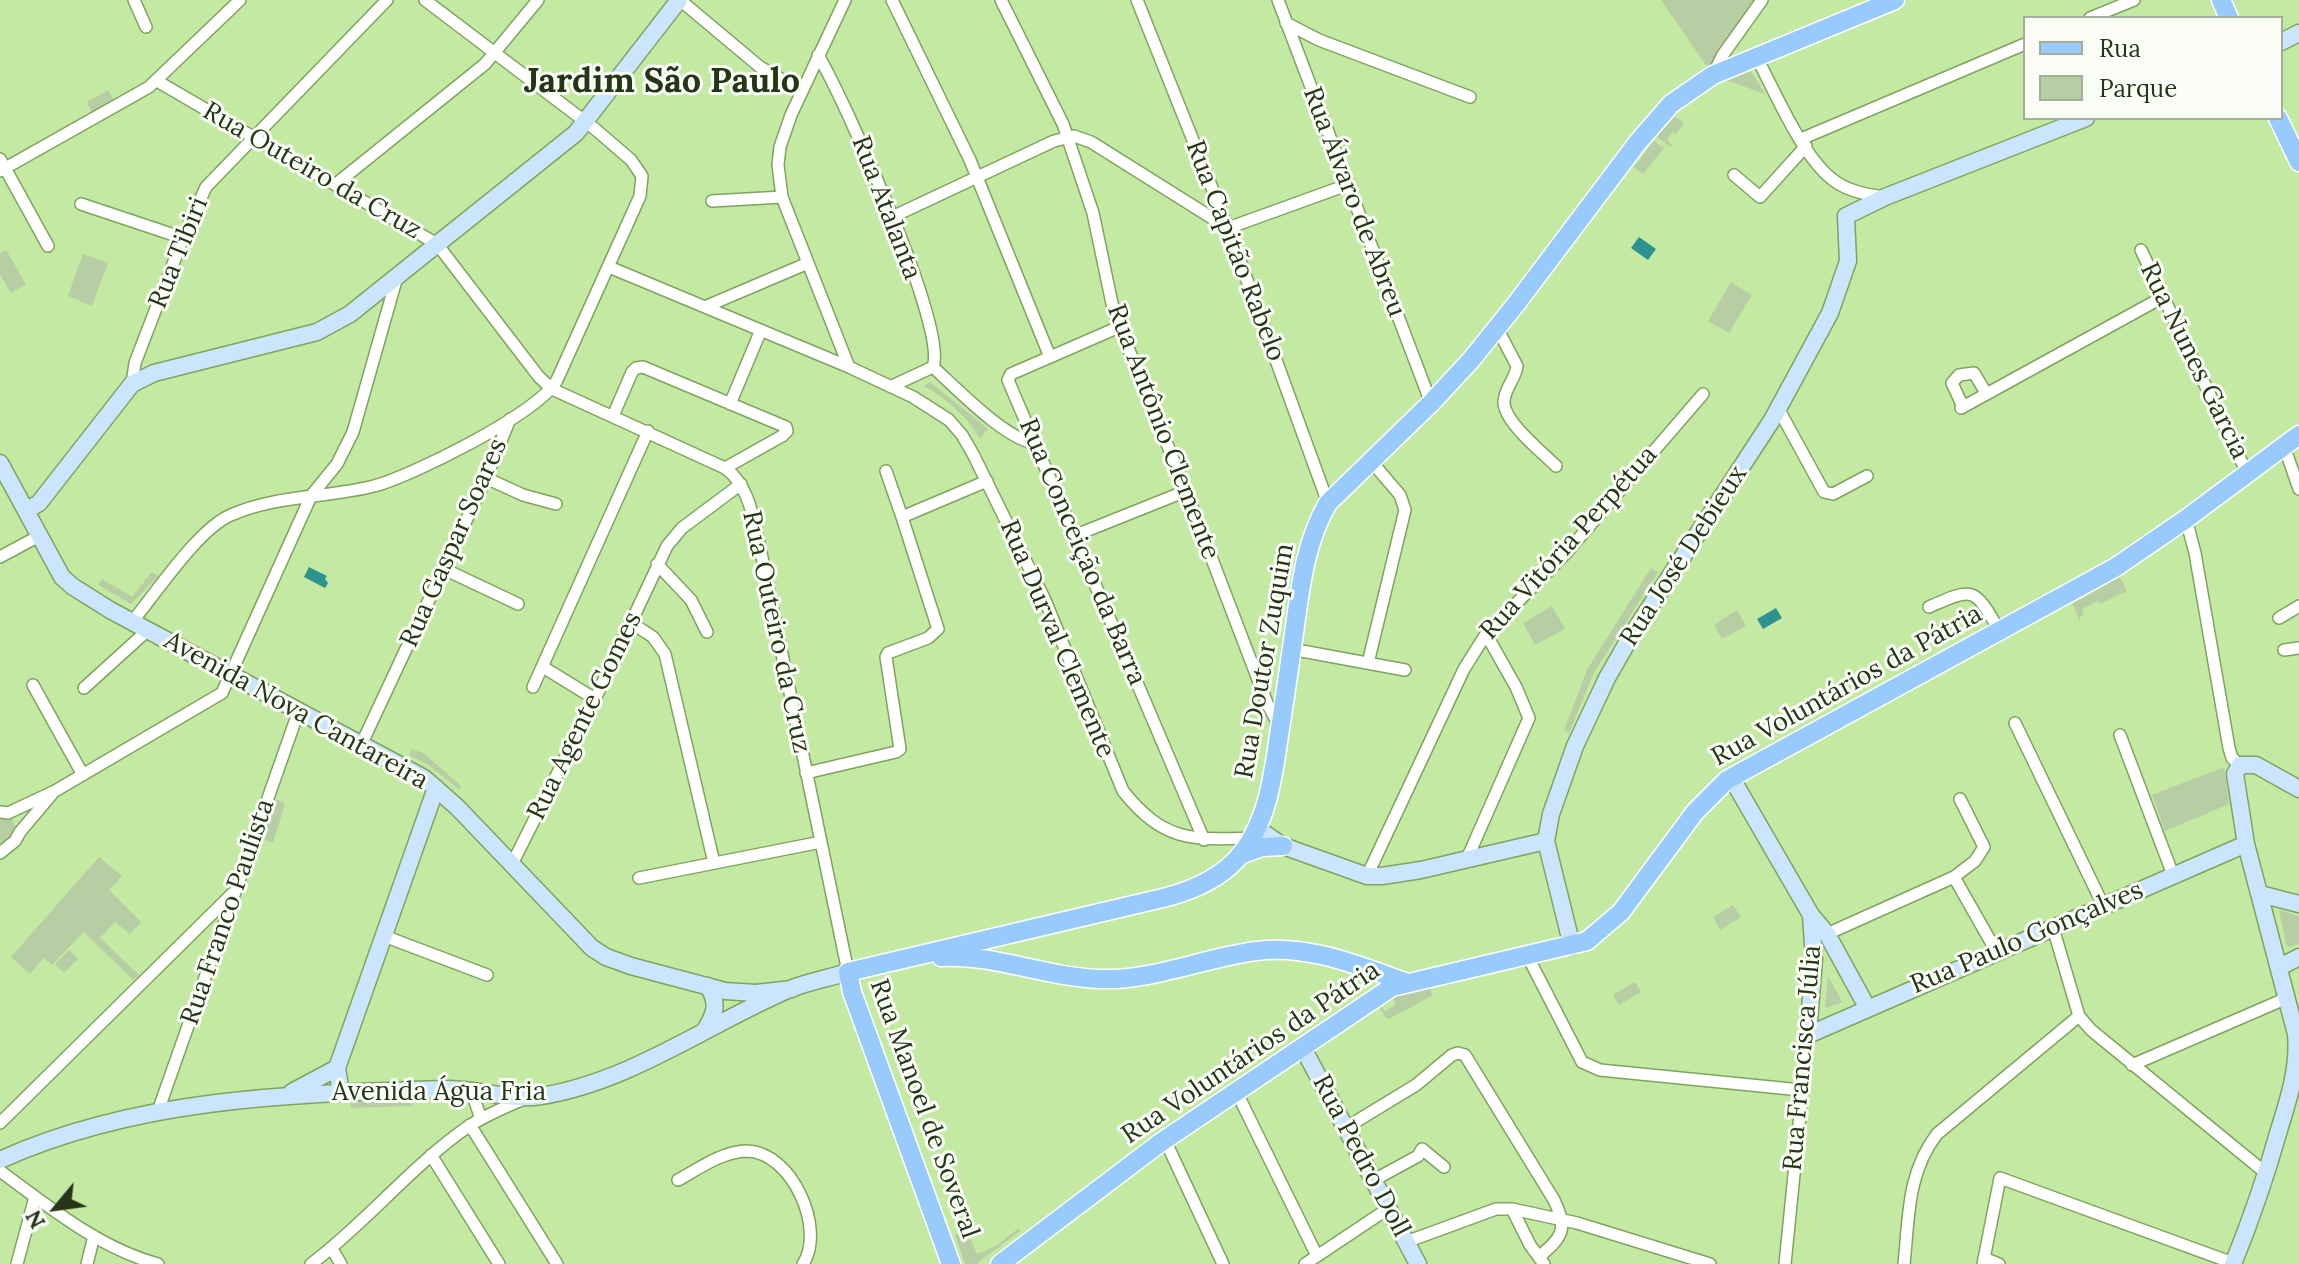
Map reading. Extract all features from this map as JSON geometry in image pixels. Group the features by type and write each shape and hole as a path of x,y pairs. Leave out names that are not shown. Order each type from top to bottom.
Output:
{"main road":[{"path":"26,511 39,503 132,384 154,373 329,328 350,314 560,147 585,122 680,0"},
{"name":"Rua Doutor Zuquim","path":"720,1024 792,989 848,972 1181,893 1211,880 1240,855 1254,833 1268,796 1307,553 1328,503 1431,403 1497,328 1656,119 1686,92 1713,75 1756,56 1895,0"},
{"path":"1885,197 2081,120"},
{"path":"2279,120 2299,162"},
{"name":"Rua José Debieux","path":"1572,946 1546,841 1551,814 1575,746 1607,678 1670,572 1778,408 1838,294 1848,261 1846,216 1885,197"},
{"name":"Rua Voluntários da Pátria","path":"1000,1264 1165,1140 1392,987 1587,941 1621,912 1695,812 1712,792 1731,777 2116,567 2292,440"},
{"name":"Avenida Nova Cantareira","path":"0,463 67,582 132,622 415,772 457,807 574,932 606,957 739,993 792,989"},
{"path":"2233,1264 2267,1174 2298,1054 2280,967 2246,844 2235,774 2240,765 2256,765 2299,789"},
{"name":"Rua Francisca Júlia","path":"1731,777 1811,915 1814,959 1808,1035"},
{"path":"341,1093 337,1068 436,788"},
{"path":"429,808 445,803 457,807"},
{"path":"1254,833 1367,876 1396,875 1546,841"},
{"name":"Rua Paulo Gonçalves","path":"1808,1035 2246,844"},
{"path":"1240,855 1262,847 1283,846"},
{"path":"2260,894 2299,904"},
{"path":"1811,915 1827,934 1867,1007"},
{"path":"927,953 935,958 986,960 1098,979 1150,975 1273,949 1308,952 1405,982"},
{"path":"1814,959 1837,953"},
{"path":"2280,967 2299,957"},
{"path":"1349,964 1362,983 1364,1004"},
{"name":"Rua Manoel de Soveral","path":"848,972 852,992 951,1264"},
{"path":"704,1032 716,1010 708,986"},
{"name":"Avenida Água Fria","path":"0,1160 80,1130 245,1098 471,1090 529,1097 560,1092 601,1080 720,1024"},
{"name":"Rua Pedro Doll","path":"1303,1048 1418,1264"},
{"name":"Avenida Água Fria","path":"287,1095 337,1068"}],"street":[{"path":"134,0 146,27"},
{"path":"48,246 2,166 157,81 240,0"},
{"name":"Rua Tibiri","path":"132,384 135,363 206,187 387,0"},
{"name":"Rua Gaspar Soares","path":"362,743 486,478 510,419 552,389 640,196 642,176 631,160 585,122 425,0"},
{"path":"336,184 495,54 538,0"},
{"path":"680,0 760,67 802,91"},
{"path":"845,0 802,91 780,147 778,181 849,367"},
{"path":"892,0 977,176 1050,357"},
{"name":"Rua Antônio Clemente","path":"1001,0 1068,136 1095,222 1110,299 1119,327 1267,703 1280,728"},
{"name":"Rua Capitão Rabelo","path":"1137,0 1228,228 1328,503"},
{"name":"Rua Álvaro de Abreu","path":"1278,0 1431,403"},
{"path":"1713,75 1722,56 1762,0"},
{"path":"2095,16 2134,0"},
{"path":"1286,23 1319,40 1470,97"},
{"path":"1734,175 1760,197 1804,142 2023,45"},
{"name":"Rua Atalanta","path":"818,55 852,119 892,217 930,326 936,354 933,367"},
{"path":"1756,56 1804,142 1833,181 1855,191 1885,197"},
{"name":"Rua Outeiro da Cruz","path":"157,81 437,244 539,377 552,389 725,468 741,484 760,548 848,972"},
{"path":"892,217 1068,136 1091,142 1228,228 1347,185"},
{"path":"712,201 782,197"},
{"path":"81,204 183,238"},
{"name":"Rua Nunes Garcia","path":"2141,250 2247,473"},
{"path":"707,306 808,263"},
{"name":"Rua Durval Clemente","path":"609,267 892,386 933,407 949,420 962,435 987,481 1045,600 1123,791 1136,807 1172,833 1204,840 1254,833"},
{"path":"2,812 55,791 222,693 311,496 330,475 353,432 397,277"},
{"path":"1986,393 1974,373 1959,375 1952,383 1962,407 2163,297"},
{"name":"Rua Conceição da Barra","path":"1119,327 1008,377 1204,840"},
{"path":"1497,328 1517,366 1504,397 1505,410 1556,466"},
{"path":"730,404 761,330"},
{"path":"613,416 632,372 639,367 786,427 787,431 725,468"},
{"path":"892,386 933,367 1011,435 1027,443 1036,443"},
{"name":"Rua Vitória Perpétua","path":"1367,876 1464,669 1486,634 1567,552 1703,394"},
{"path":"1778,408 1824,492 1833,494 1867,476"},
{"path":"132,622 206,532 231,514 273,501 363,488 393,480 437,460 510,419"},
{"path":"533,687 648,431"},
{"path":"2292,440 2299,489"},
{"path":"1368,663 1405,510 1400,495 1371,461"},
{"path":"806,773 900,749 886,657 894,650 928,638 938,629 886,471"},
{"path":"486,478 523,495 556,504"},
{"path":"902,517 987,481"},
{"name":"Rua Agente Gomes","path":"511,866 595,699 657,564 682,528 741,484"},
{"path":"1076,535 1186,491"},
{"path":"2186,519 2195,553 2229,748 2232,758 2240,765"},
{"path":"0,557 39,536"},
{"path":"657,564 691,600 707,632"},
{"path":"444,569 518,604"},
{"path":"1929,607 1958,594 1972,594 1980,599 1999,630"},
{"path":"2279,618 2299,606"},
{"path":"630,622 653,637 665,654 714,863"},
{"path":"84,688 148,630"},
{"path":"1466,861 1529,718 1486,634"},
{"path":"2284,650 2299,648"},
{"path":"1291,649 1405,670"},
{"path":"543,667 595,699"},
{"path":"33,685 83,775"},
{"name":"Rua Franco Paulista","path":"157,1114 299,710"},
{"path":"2015,723 2103,905"},
{"path":"2120,735 2173,875"},
{"path":"2,849 15,841 55,791"},
{"path":"1827,934 1954,877 1981,855 1984,847 1960,799"},
{"path":"2,812 17,820 20,832"},
{"path":"639,878 821,842"},
{"path":"1954,877 1996,951"},
{"path":"0,1123 235,891"},
{"path":"2053,928 2079,1016 2132,1065 2267,1174"},
{"path":"384,936 487,975"},
{"path":"1528,957 1586,1066 1600,1070 1801,1090"},
{"path":"2132,1065 2287,998"},
{"path":"1904,1264 1911,1191 1925,1150 1937,1134 2079,1016"},
{"name":"Rua Francisca Júlia","path":"1785,1264 1808,1035"},
{"path":"1347,1127 1416,1085 1452,1055 1462,1053 1482,1079 1564,1220 1559,1237 1541,1261 1512,1209"},
{"path":"471,1090 475,1122 557,1264"},
{"path":"1237,1093 1317,1256"},
{"path":"311,1264 332,1249 431,1155 475,1122 529,1097"},
{"path":"1165,1140 1223,1264"},
{"path":"1374,1180 1418,1156 1422,1149 1444,1167"},
{"path":"678,1180 730,1154 747,1151 771,1158 782,1165 800,1195 810,1227 810,1253 803,1264"},
{"path":"431,1155 499,1264"},
{"path":"0,1171 94,1236 122,1251 158,1264"},
{"path":"1999,1264 1983,1261 2000,1178 2233,1264"},
{"path":"17,1264 35,1197"},
{"path":"1305,1264 1389,1208"},
{"path":"1406,1242 1496,1209 1512,1209 1564,1220 1710,1264"},
{"path":"87,1264 94,1236"},
{"path":"332,1249 341,1264"}],"green space":[{"path":"1661,0 1760,0 1708,68"},
{"path":"1750,70 1765,94 1726,80"},
{"path":"108,90 114,101 92,112 87,102"},
{"path":"1674,116 1684,123 1667,140 1671,147 1657,137"},
{"path":"1654,141 1664,148 1643,174 1634,167"},
{"path":"6,250 26,284 11,293 0,274 0,253"},
{"path":"83,254 108,263 92,306 68,296"},
{"path":"1731,282 1752,295 1729,333 1708,321"},
{"path":"930,382 988,429 980,439 956,409 924,386"},
{"path":"1651,568 1658,572 1594,673 1569,733 1564,730 1587,670"},
{"path":"152,572 158,576 131,604 98,585 102,579 132,597"},
{"path":"2120,577 2127,591 2082,609 2084,615 2080,621 2072,604"},
{"path":"1552,606 1565,629 1535,645 1523,623"},
{"path":"1737,610 1746,626 1722,639 1714,625"},
{"path":"412,749 425,754 461,786 460,790 428,765 409,755"},
{"path":"2224,767 2229,804 2165,831 2152,795"},
{"path":"276,799 285,804 273,843 262,838"},
{"path":"0,816 12,819 15,831 11,838 0,843"},
{"path":"99,857 122,876 109,890 141,922 130,934 115,922 100,938 139,975 133,980 84,932 52,965 44,958 30,974 11,957"},
{"path":"1733,905 1741,917 1720,930 1713,917"},
{"path":"2279,910 2299,916 2299,944 2289,947 2286,944"},
{"path":"69,950 78,959 64,973 55,964"},
{"path":"1828,976 1842,1002 1827,1008 1825,1007"},
{"path":"1635,982 1641,992 1619,1005 1613,995"},
{"path":"1430,988 1432,996 1390,1018 1387,1019 1378,1006 1380,1004 1385,1012 1396,1004 1391,996"},
{"path":"411,1101 412,1106 351,1108 350,1102"},
{"path":"1019,1228 1020,1231 976,1264 965,1264 955,1235 967,1231 977,1254 996,1246"}],"water":[{"path":"1639,237 1656,249 1648,260 1631,248"},
{"path":"309,567 327,576 325,588 304,577"},
{"path":"1776,608 1782,618 1763,629 1757,619"}],"district":[{"name":"Jardim São Paulo","path":"662,82"}]}
